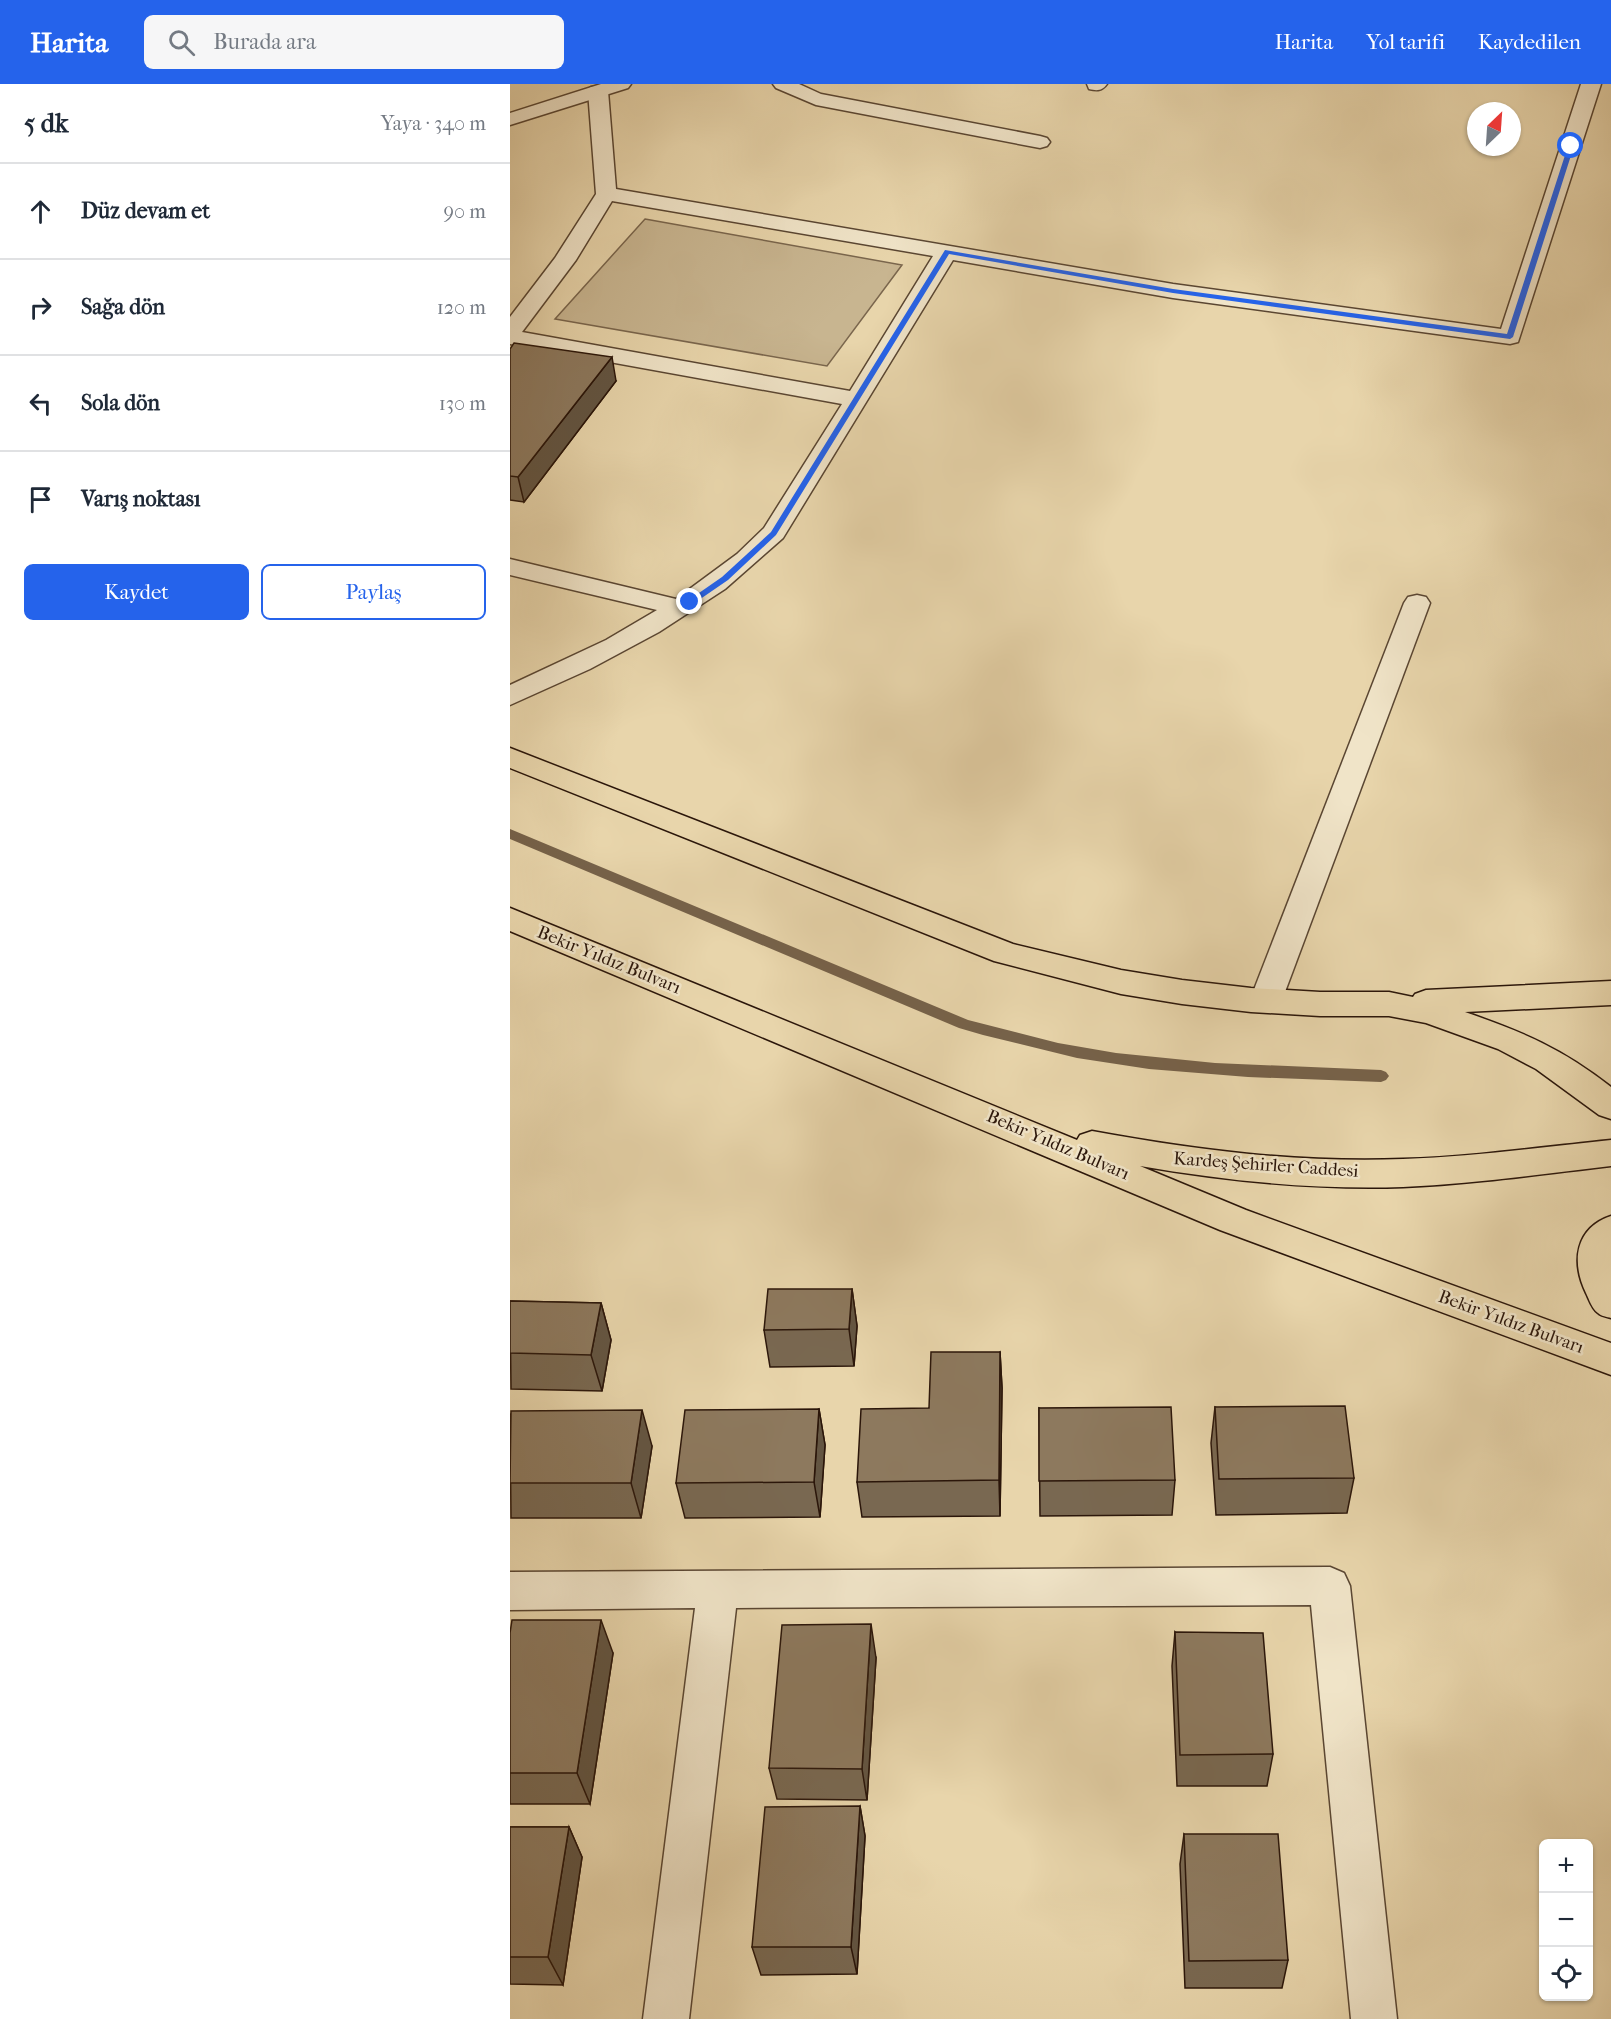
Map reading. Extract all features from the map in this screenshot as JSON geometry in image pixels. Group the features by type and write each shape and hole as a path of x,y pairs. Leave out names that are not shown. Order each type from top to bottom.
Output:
{"main road":[{"path":"510,757 1005,953 1121,982 1182,992 1266,1000 1389,1004 1611,993"},
{"name":"Bekir Yıldız Bulvarı","path":"510,919 1233,1220 1611,1359"},
{"path":"1389,1004 1430,1012 1510,1040 1548,1060 1611,1106"},
{"name":"Kardeş Şehirler Caddesi","path":"997,1120 1073,1140 1150,1156 1231,1167 1317,1173 1402,1173 1486,1168 1611,1153"},
{"path":"1611,1230 1599,1242 1594,1257 1596,1274 1611,1304"}],"street":[{"path":"510,119 621,84"},
{"path":"783,84 816,99 1040,142"},
{"path":"606,194 1173,291 1510,337 1591,84"},
{"path":"510,332 565,260 606,194 598,91"},
{"path":"510,696 584,660 680,608 725,578 774,533 947,252"},
{"path":"510,337 856,399"},
{"path":"510,567 680,608"},
{"path":"1266,1000 1417,603"},
{"path":"510,1591 1330,1586 1374,2019"},
{"path":"666,2019 718,1590"}],"shaded area":[{"path":"645,219 902,265 827,366 555,319"}],"building":[{"path":"514,343 612,357 518,477 510,476 510,349"},
{"path":"768,1289 852,1289 849,1329 764,1330"},
{"path":"510,1301 601,1303 591,1355 510,1353"},
{"path":"931,1352 1000,1352 999,1480 857,1482 861,1409 929,1408"},
{"path":"1345,1406 1354,1478 1219,1479 1215,1407"},
{"path":"1171,1407 1175,1480 1039,1481 1039,1408"},
{"path":"819,1409 814,1482 676,1483 685,1410"},
{"path":"642,1410 631,1483 510,1483 511,1411"},
{"path":"512,1620 601,1620 577,1773 510,1773 510,1633"},
{"path":"871,1624 862,1769 769,1768 782,1625"},
{"path":"1175,1632 1263,1633 1273,1754 1180,1755"},
{"path":"860,1806 851,1947 752,1947 765,1807"},
{"path":"510,1827 569,1827 548,1957 510,1957"},
{"path":"1184,1834 1278,1834 1288,1960 1189,1961"}],"waterway":[{"path":"510,834 964,1024 1039,1044 1116,1059 1215,1069 1381,1076"}],"route":[{"path":"690,602 752,556 774,533 947,252 1173,291 1510,337 1571,146"}]}
